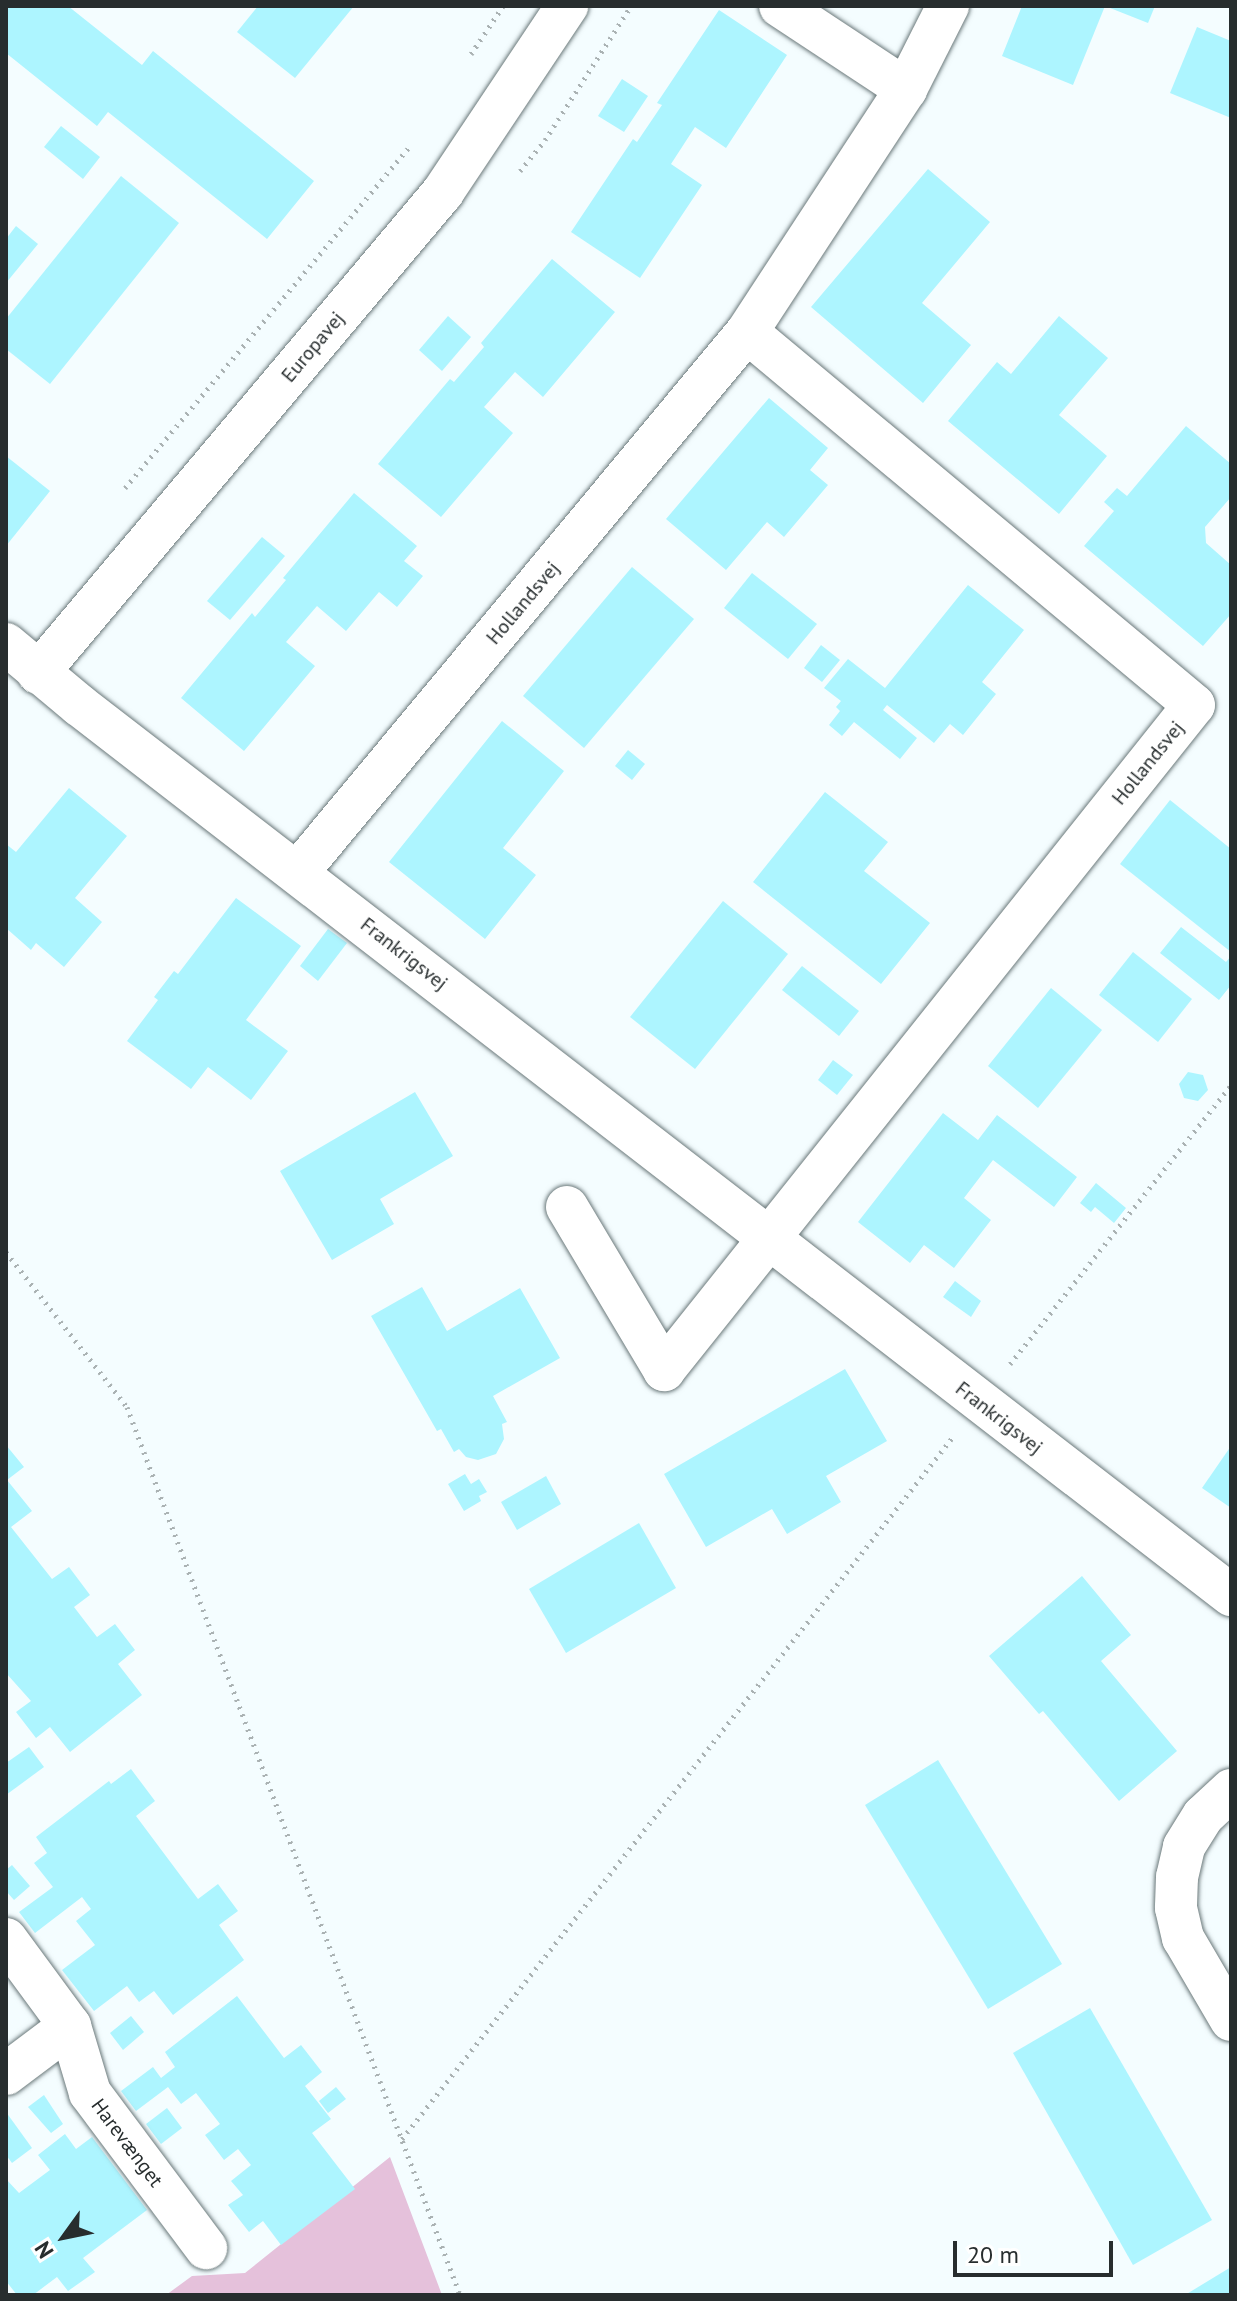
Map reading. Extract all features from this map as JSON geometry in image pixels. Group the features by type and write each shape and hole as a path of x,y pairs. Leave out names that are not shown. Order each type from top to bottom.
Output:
{"street":[{"name":"Europavej","path":"38,673 443,192 567,6"},
{"path":"780,6 906,89"},
{"name":"Hollandsvej","path":"298,872 747,332 906,89 948,6"},
{"name":"Hollandsvej","path":"747,332 1194,705 768,1239"},
{"name":"Frankrigsvej","path":"6,644 38,673 1231,1595"},
{"path":"567,1207 664,1370 768,1239"},
{"path":"1231,1790 1203,1816 1184,1847 1177,1877 1176,1908 1183,1938 1231,2020"},
{"name":"Harevænget","path":"6,1939 70,2026 90,2093 206,2248"},
{"path":"6,2074 70,2026"}],"path":[{"path":"469,58 503,6"},
{"path":"117,497 418,135"},
{"path":"402,2139 1231,1085"},
{"path":"6,1252 127,1407 460,2295"}],"shaded area":[{"path":"390,2157 442,2295 166,2295 192,2276 245,2273"}],"building":[{"path":"6,6 68,6 142,65 153,51 314,181 267,239 108,112 97,126 6,53"},
{"path":"258,6 354,6 295,78 237,32"},
{"path":"1022,6 1105,6 1073,85 1002,56"},
{"path":"1105,6 1155,6 1148,23"},
{"path":"719,10 787,55 726,148 695,127 671,164 702,185 640,278 571,232 633,139 637,142 662,105 657,103"},
{"path":"1197,27 1231,41 1231,118 1170,93"},
{"path":"622,79 648,96 624,132 598,116"},
{"path":"61,126 100,157 83,179 44,147"},
{"path":"928,169 990,222 922,303 971,345 923,403 811,307"},
{"path":"121,176 179,223 50,384 6,349 6,319"},
{"path":"16,226 38,244 6,283 6,239"},
{"path":"552,259 615,312 543,397 515,372 484,407 513,433 441,517 378,464 450,379 454,382 484,347 481,343"},
{"path":"448,316 471,337 442,371 419,350"},
{"path":"1059,316 1108,358 1059,415 1107,456 1059,514 948,421 997,362 1011,374"},
{"path":"769,398 828,448 810,470 828,485 784,537 767,522 726,570 666,519"},
{"path":"1186,426 1231,464 1231,497 1205,527 1206,543 1231,565 1231,614 1203,646 1084,546 1114,511 1104,502 1117,488 1127,496"},
{"path":"6,456 50,491 6,546"},
{"path":"354,493 417,546 404,561 423,576 397,607 379,592 346,631 317,606 286,642 315,666 244,751 181,698 252,613 255,617 286,580 283,578"},
{"path":"262,537 285,556 230,620 207,601"},
{"path":"632,567 694,619 584,748 523,696"},
{"path":"752,573 817,624 788,659 724,608"},
{"path":"968,585 1024,630 982,682 996,694 963,735 950,724 934,743 887,705 883,710 917,738 900,759 854,722 842,736 829,725 840,711 836,707 841,701 824,688 848,659 885,688"},
{"path":"821,645 840,660 822,682 804,668"},
{"path":"502,721 564,771 503,848 536,875 485,939 389,862"},
{"path":"628,750 645,764 632,780 615,766"},
{"path":"69,788 127,836 75,898 102,922 64,967 36,943 31,950 6,928 6,844 16,852"},
{"path":"825,792 888,842 864,871 930,923 881,984 753,882"},
{"path":"1170,800 1231,849 1231,952 1120,864"},
{"path":"236,898 301,946 246,1020 288,1051 251,1100 208,1067 191,1089 127,1041 158,1000 154,997 174,971 178,974"},
{"path":"723,901 788,954 695,1069 630,1017"},
{"path":"1181,927 1226,962 1231,956 1231,985 1219,1000 1160,953"},
{"path":"328,929 347,943 318,981 300,966"},
{"path":"1133,952 1192,999 1158,1042 1099,995"},
{"path":"802,966 859,1011 839,1036 782,990"},
{"path":"1051,988 1102,1030 1038,1108 988,1066"},
{"path":"833,1060 853,1075 837,1095 818,1080"},
{"path":"1188,1072 1203,1075 1208,1090 1198,1101 1184,1098 1179,1084"},
{"path":"415,1092 453,1156 380,1199 394,1224 332,1260 280,1171"},
{"path":"943,1113 978,1140 997,1115 1077,1177 1054,1207 993,1160 964,1198 991,1220 954,1268 924,1245 910,1263 858,1222"},
{"path":"1096,1183 1126,1208 1114,1223 1095,1207 1091,1212 1080,1203"},
{"path":"955,1281 981,1301 971,1317 943,1297"},
{"path":"422,1287 447,1331 520,1288 560,1358 493,1396 507,1422 502,1424 504,1439 496,1454 478,1460 466,1457 459,1449 454,1452 441,1429 437,1431 371,1316"},
{"path":"845,1369 887,1441 826,1476 841,1502 787,1534 772,1509 706,1547 664,1474"},
{"path":"6,1445 24,1467 7,1480 32,1511 11,1527 52,1579 69,1567 90,1595 74,1607 97,1637 115,1624 135,1650 118,1664 142,1695 70,1752 50,1727 36,1738 16,1712 31,1701 6,1673"},
{"path":"1231,1446 1231,1508 1202,1488"},
{"path":"465,1474 471,1484 479,1479 487,1492 479,1496 481,1501 464,1511 448,1484"},
{"path":"546,1476 561,1504 517,1530 501,1502"},
{"path":"639,1523 676,1588 566,1653 529,1589"},
{"path":"1082,1576 1131,1635 1101,1661 1177,1751 1119,1801 1043,1711 1039,1714 989,1656"},
{"path":"29,1747 44,1767 6,1795 6,1763"},
{"path":"938,1760 1062,1964 988,2009 865,1805"},
{"path":"131,1769 155,1801 136,1816 198,1899 218,1884 238,1911 219,1925 244,1960 173,2015 154,1991 139,2002 127,1986 94,2011 62,1970 95,1945 76,1921 91,1909 82,1897 35,1933 19,1912 53,1887 34,1863 47,1853 36,1837 109,1781 111,1784"},
{"path":"12,1865 30,1886 14,1900 6,1891 6,1870"},
{"path":"237,1996 284,2058 301,2045 322,2072 305,2086 331,2119 312,2133 355,2189 281,2245 263,2221 249,2232 228,2205 243,2195 231,2181 251,2165 238,2149 224,2160 205,2135 220,2124 196,2093 181,2104 168,2087 136,2111 121,2091 153,2067 161,2078 175,2067 165,2052"},
{"path":"1090,2008 1212,2220 1133,2265 1013,2053"},
{"path":"131,2016 144,2032 123,2050 110,2033"},
{"path":"336,2087 346,2099 328,2113 319,2101"},
{"path":"44,2095 63,2124 51,2133 28,2107"},
{"path":"167,2108 182,2128 161,2144 146,2124"},
{"path":"6,2112 32,2148 12,2163 6,2155"},
{"path":"65,2134 76,2149 92,2137 147,2210 83,2258 95,2272 68,2291 57,2277 33,2295 17,2295 6,2281 6,2179 19,2193 50,2170 38,2155"},
{"path":"1231,2267 1231,2295 1185,2295"}]}
